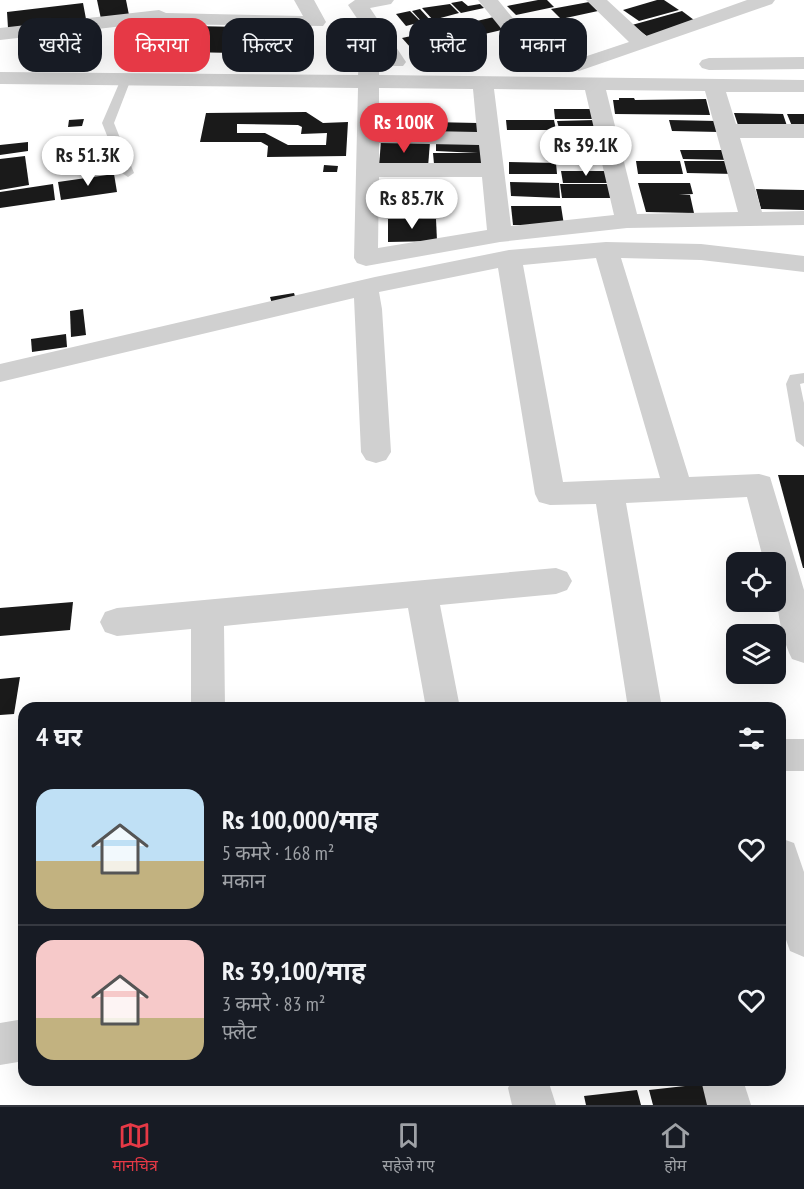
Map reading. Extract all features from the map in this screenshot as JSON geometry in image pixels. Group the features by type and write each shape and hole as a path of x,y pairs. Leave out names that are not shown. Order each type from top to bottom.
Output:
{"street":[{"path":"210,20 316,22 304,0"},
{"path":"367,18 357,2 384,0"},
{"path":"488,0 503,18"},
{"path":"596,0 643,44"},
{"path":"587,62 765,0"},
{"path":"139,18 179,7 271,2"},
{"path":"0,34 114,21"},
{"path":"0,60 326,70"},
{"path":"397,62 499,64"},
{"path":"378,72 483,83 594,83 624,75 685,65 804,63"},
{"path":"587,67 624,75 714,85 804,86"},
{"path":"0,78 126,79 339,72"},
{"path":"369,72 366,258 504,247 701,252 804,264"},
{"path":"483,83 504,247 550,494 759,485 804,650"},
{"path":"594,83 627,221"},
{"path":"714,85 752,219"},
{"path":"727,131 804,132"},
{"path":"369,136 489,139"},
{"path":"368,170 493,170"},
{"path":"0,373 365,288 504,247 627,221 804,218"},
{"path":"606,250 678,489"},
{"path":"365,288 369,309 376,452"},
{"path":"609,492 644,702"},
{"path":"117,622 556,581"},
{"path":"422,594 442,702"},
{"path":"207,614 208,702"},
{"path":"786,755 804,755"},
{"path":"786,876 804,938 786,940"},
{"path":"0,1044 18,1041"}],"lane":[{"path":"126,79 108,123 128,173"},
{"path":"804,378 795,379 793,384 804,441"}],"building":[{"path":"97,0 126,0 129,15 101,18"},
{"path":"547,0 554,7 516,15 507,6"},
{"path":"664,0 679,10 639,21 623,10"},
{"path":"462,1 468,6 480,4 484,8 461,13 451,3"},
{"path":"589,2 598,11 560,18 551,9"},
{"path":"83,3 86,18 18,18 18,27 8,28 7,12"},
{"path":"450,4 459,13 431,18 422,8"},
{"path":"420,9 428,18 418,18 412,11"},
{"path":"410,11 417,18 409,18 409,25 406,26 396,14"},
{"path":"682,11 698,23 648,37 632,25"},
{"path":"494,17 499,22 499,31 487,33 487,19"},
{"path":"210,26 222,27 222,53 210,52"},
{"path":"409,36 409,46 402,38"},
{"path":"619,98 634,98 635,100 706,99 710,115 615,114 613,100 619,100"},
{"path":"554,109 595,109 597,119 555,119"},
{"path":"306,112 323,123 348,122 346,156 267,157 268,146 261,142 200,142 206,113","holes":["237,124 298,125 302,127 301,134 327,133 326,145 288,145 265,133 237,133"]},
{"path":"734,113 783,114 787,126 738,125"},
{"path":"787,114 804,114 804,126 792,126"},
{"path":"84,119 82,126 68,127 69,120"},
{"path":"506,120 554,120 556,130 507,130"},
{"path":"595,120 597,128 559,128 557,121"},
{"path":"669,120 716,121 719,132 672,131"},
{"path":"430,122 478,123 478,135 430,134"},
{"path":"557,130 600,130 602,140 558,139"},
{"path":"381,141 430,142 428,167 379,166"},
{"path":"436,141 484,141 482,164 434,164 433,153 478,153 436,151"},
{"path":"553,141 602,141 604,153 555,152"},
{"path":"28,142 28,151 0,155 0,145"},
{"path":"680,150 727,150 730,160 683,159"},
{"path":"25,156 29,185 0,190 0,159"},
{"path":"636,161 680,161 683,174 638,174"},
{"path":"684,161 731,161 735,174 687,173"},
{"path":"509,162 556,163 557,174 509,174"},
{"path":"324,165 338,166 337,172 323,172"},
{"path":"561,171 609,171 612,183 563,183"},
{"path":"114,174 117,192 61,200 58,182"},
{"path":"510,182 559,183 560,198 511,196"},
{"path":"638,183 690,183 693,194 679,195 690,195 694,213 646,212"},
{"path":"53,184 55,200 0,208 0,192"},
{"path":"560,184 609,184 611,198 562,198"},
{"path":"756,189 804,190 804,210 761,209"},
{"path":"438,194 439,204 383,205 383,195"},
{"path":"386,206 438,206 438,217 386,217"},
{"path":"511,206 561,206 564,225 513,225"},
{"path":"388,219 436,219 437,241 388,242"},
{"path":"294,293 297,303 273,307 270,297"},
{"path":"83,309 86,335 71,337 70,311"},
{"path":"66,334 67,347 32,352 31,339"},
{"path":"778,475 804,475 804,568 803,568"},
{"path":"73,602 70,630 0,636 0,608"},
{"path":"20,677 14,714 0,715 0,679"},
{"path":"703,1086 708,1105 653,1105 649,1090"},
{"path":"637,1090 641,1105 586,1105 584,1096"}]}
